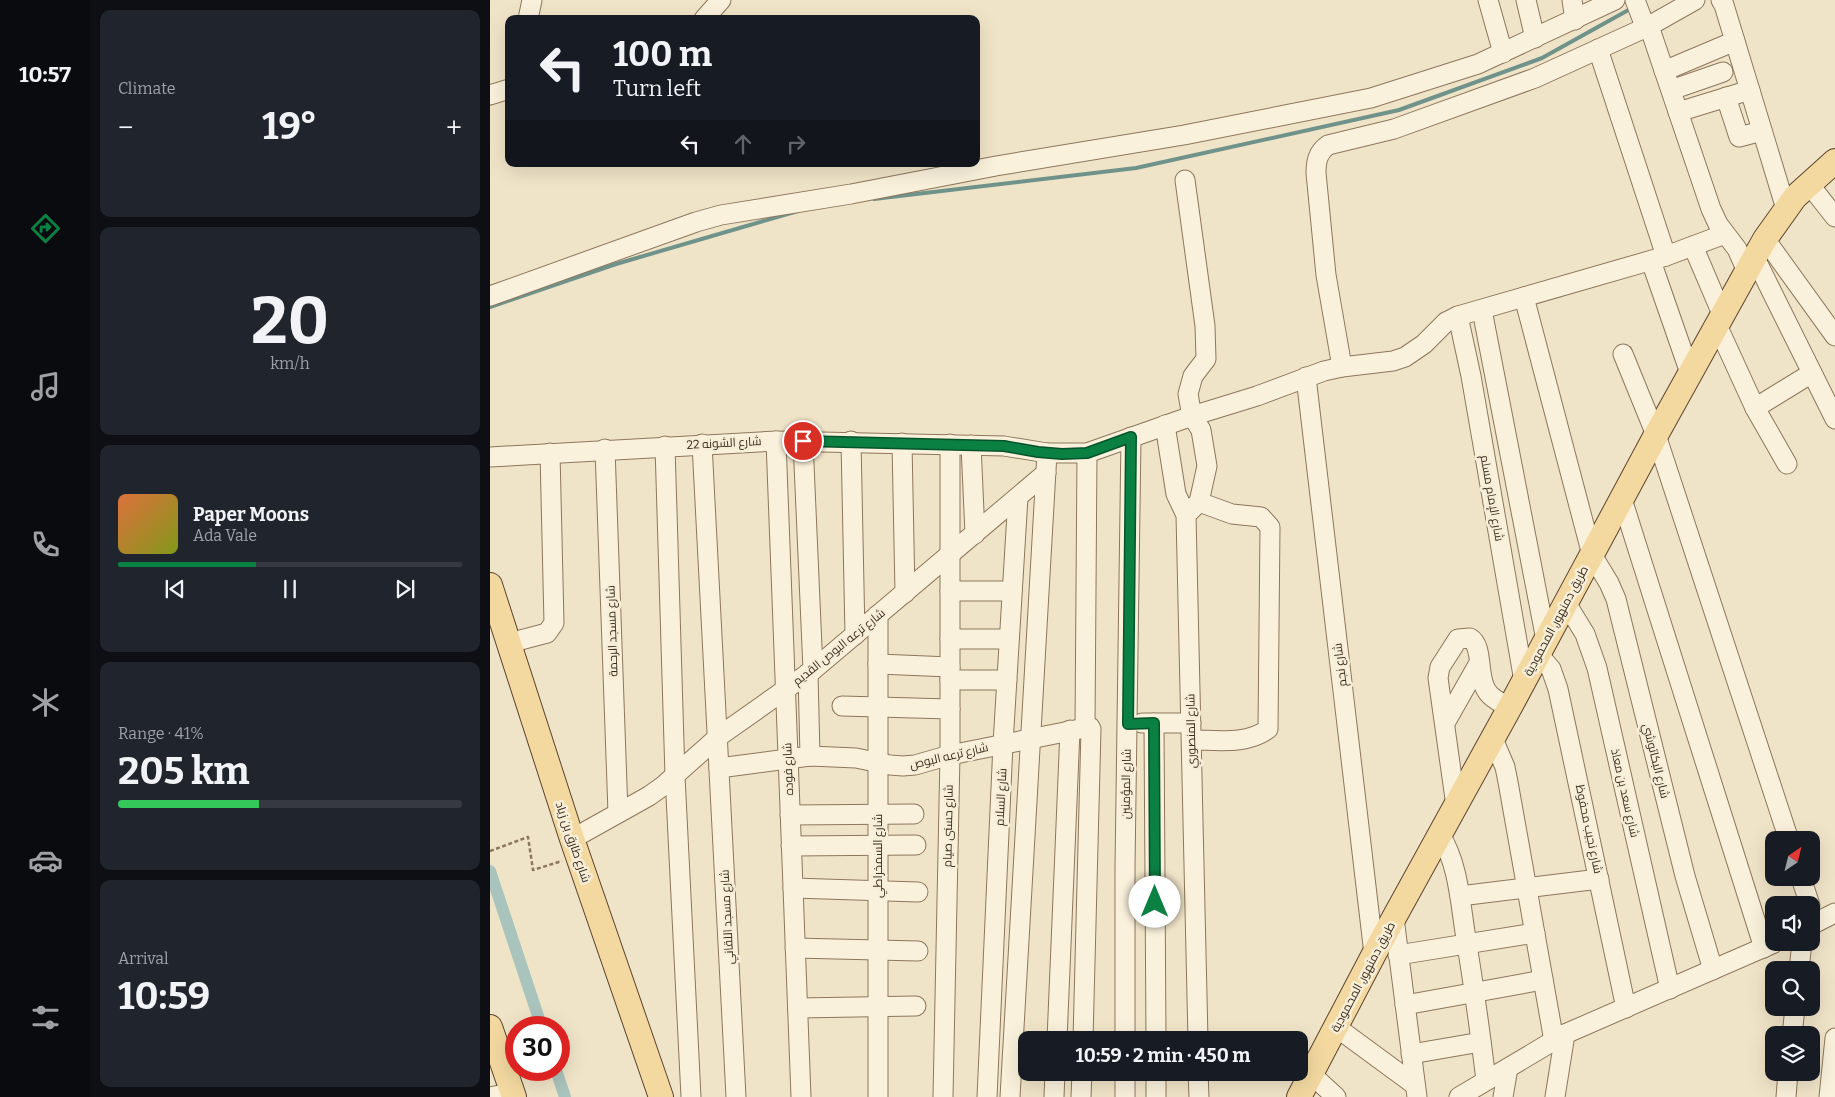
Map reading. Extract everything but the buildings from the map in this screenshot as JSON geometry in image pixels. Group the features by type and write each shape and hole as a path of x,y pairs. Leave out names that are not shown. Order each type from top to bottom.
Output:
{"main road":[{"name":"طريق دمنهور, المحمودية","path":"1299,1097 1374,954 1493,739 1719,320 1786,209 1808,184 1835,161"},
{"name":"شارع طارق بن زياد","path":"490,585 575,847 661,1097"},
{"path":"490,1027 501,1096"},
{"path":"490,1066 501,1096"}],"street":[{"path":"529,15 532,0"},
{"path":"708,15 721,0"},
{"path":"1488,0 1503,53"},
{"path":"1526,0 1536,38"},
{"path":"1572,0 1575,20"},
{"path":"490,296 696,222 721,215 1184,135 1371,98 1478,64 1615,0"},
{"path":"1635,0 1671,90 1711,209 1725,234 1737,250 1756,256 1835,336"},
{"path":"1342,367 1326,275 1316,173 1316,161 1322,149 1328,145 1394,129 1535,78 1598,50 1695,0"},
{"path":"1721,0 1786,209"},
{"path":"1664,72 1735,42"},
{"path":"1598,50 1690,373"},
{"path":"1671,90 1723,72"},
{"path":"490,95 505,90"},
{"path":"1678,112 1750,90"},
{"path":"1726,97 1739,137 1762,131"},
{"path":"1185,180 1205,326 1206,359 1193,376 1188,394 1192,416 1201,430 1207,466 1200,502 1186,515"},
{"path":"1808,184 1835,217"},
{"path":"1458,316 1658,258 1725,234"},
{"path":"1693,246 1719,320 1755,408 1787,464"},
{"path":"1756,256 1835,419"},
{"name":"شارع البكاتوشي","path":"1524,297 1592,555 1609,583 1616,599 1685,876 1713,970"},
{"path":"1482,310 1543,647"},
{"name":"شارع الشونه 22","path":"490,457 605,449 776,441 851,441 1010,446 1047,453 1087,453 1165,425 1257,396 1306,377 1342,367 1393,360 1405,356 1424,344 1446,322 1458,316"},
{"name":"شارع الإمام مسلم","path":"1458,316 1471,376 1524,681"},
{"path":"1623,354 1656,434 1786,831"},
{"path":"1755,408 1812,373"},
{"name":"شارع نجم","path":"1306,377 1374,954"},
{"name":"شارع المنصوري","path":"1165,425 1176,494 1186,515 1198,1031"},
{"name":"شارع المؤمنين","path":"1125,1031 1125,867 1131,437"},
{"name":"شارع فوده","path":"776,441 801,1097"},
{"name":"شارع فوده","path":"803,441 810,672 810,756"},
{"path":"851,441 855,635"},
{"path":"902,443 905,593"},
{"name":"شارع مسجد اللقاني","path":"702,444 736,1097"},
{"name":"شارع حسنى صيام","path":"943,1097 950,755 950,444"},
{"path":"971,445 975,534"},
{"path":"665,446 675,776 691,1097"},
{"name":"شارع مسجد الرحمة","path":"605,449 618,813"},
{"path":"509,643 547,633 554,623 550,453"},
{"path":"1010,1097 1047,453"},
{"path":"1058,1031 1081,728 1087,453"},
{"name":"شارع ترعه البوص القديم","path":"575,847 618,813 649,796 675,776 718,737 810,672 1046,473"},
{"name":"شارع السلام","path":"987,1097 1003,744 1018,497"},
{"path":"1622,499 1765,933"},
{"path":"1128,724 1154,723 1191,732 1248,739 1268,729 1270,527 1261,518 1232,514 1200,502"},
{"path":"950,591 1012,591"},
{"name":"شارع سعد بن معاذ","path":"1566,603 1585,634 1597,668 1670,989"},
{"name":"شارع السمخراطي","path":"878,616 878,1097"},
{"path":"1456,806 1438,678 1440,666 1458,639 1462,637 1470,638 1476,643 1486,691 1494,699 1510,707"},
{"path":"950,639 1009,639"},
{"name":"شارع نجيب محفوظ","path":"1543,647 1558,689 1626,1008"},
{"path":"1445,723 1479,663"},
{"path":"878,664 1007,680"},
{"path":"842,706 950,709"},
{"path":"1154,723 1156,1031"},
{"path":"1081,728 1091,729 1083,1031"},
{"name":"شارع ترعه البوص","path":"719,768 810,756 848,758 890,766 915,765 950,755 1081,728"},
{"path":"1493,739 1502,760 1508,782 1543,980 1559,1038 1555,1097"},
{"path":"790,815 914,814"},
{"path":"1440,835 1450,854 1460,896 1486,1080"},
{"path":"791,846 916,845"},
{"path":"1460,896 1599,879"},
{"path":"793,888 918,892"},
{"path":"1820,914 1835,913"},
{"path":"1394,918 1416,1091"},
{"path":"1398,955 1535,933"},
{"path":"1459,1097 1559,1038 1765,947"},
{"path":"795,948 918,951"},
{"path":"1406,1005 1543,980"},
{"path":"798,1008 916,1006"},
{"path":"1336,1027 1416,1091"},
{"path":"1829,1097 1835,1038"},
{"path":"1411,1054 1481,1042"},
{"path":"1503,1097 1508,1068"},
{"path":"1311,1074 1336,1097"},
{"path":"1054,1097 1055,1081"},
{"path":"1081,1097 1082,1081"},
{"path":"1125,1081 1125,1097"},
{"path":"1156,1081 1156,1097"},
{"path":"1198,1081 1199,1097"},
{"path":"1786,1097 1787,1081"}],"path":[{"path":"490,851 528,837 533,870 575,847"}],"waterway":[{"path":"874,199 1136,168 1399,110 1542,58 1632,8"},
{"path":"490,307 616,264 798,211"},
{"path":"490,871 538,1016"},
{"path":"560,1081 565,1097"}],"route":[{"path":"803,441 1004,446 1062,454 1087,453 1131,437 1128,724 1154,723 1155,902"}]}
